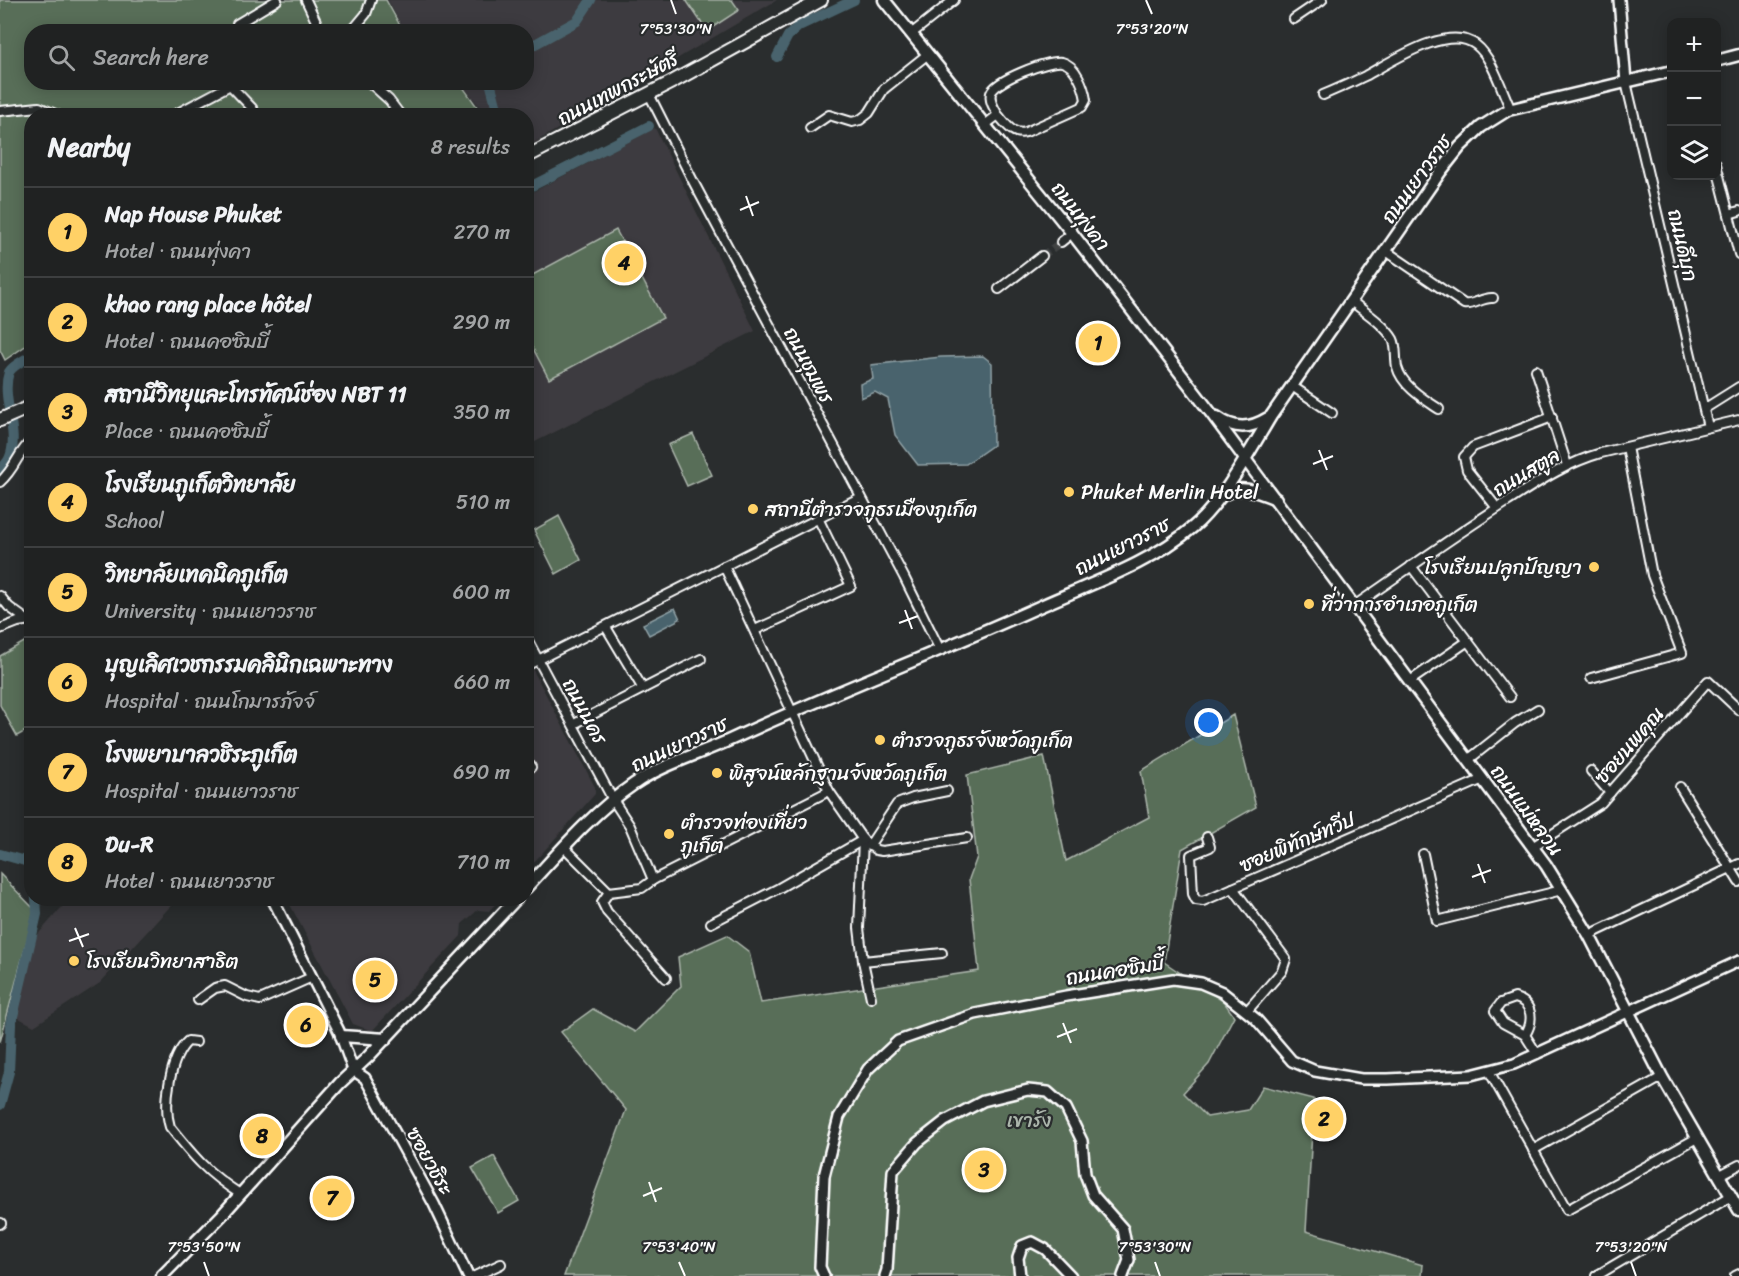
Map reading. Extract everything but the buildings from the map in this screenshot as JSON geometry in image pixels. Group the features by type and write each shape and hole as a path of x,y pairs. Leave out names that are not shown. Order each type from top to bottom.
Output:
{"main road":[{"name":"ถนนเทพกระษัตรี","path":"534,153 649,94 821,0"},
{"name":"ถนนทุ่งคา","path":"884,0 1072,232 1246,458"},
{"path":"1721,60 1739,55"},
{"name":"ถนนเยาวราช","path":"534,879 564,847 624,791 650,775 793,711 940,651 1145,558 1194,527 1218,499 1271,416 1460,147 1481,127 1511,110 1667,72"},
{"path":"6,417 24,412"},
{"path":"1211,413 1224,422 1248,427 1255,426 1271,416"},
{"name":"ถนนแม่หลวน","path":"1246,458 1533,847 1562,890 1589,935 1662,1077 1739,1210"},
{"path":"1218,499 1233,490 1242,489 1258,491 1276,499"},
{"path":"162,1276 353,1070 510,906"},
{"path":"341,1036 386,1038"}],"street":[{"path":"237,24 277,0"},
{"path":"306,0 317,24"},
{"path":"358,24 366,14 371,0"},
{"path":"911,34 954,0"},
{"path":"1294,19 1322,0"},
{"name":"ถนนดีบุก","path":"1619,0 1626,82 1708,427"},
{"path":"1323,95 1415,49 1450,39 1464,39 1475,44 1485,54 1511,110"},
{"path":"810,128 829,115 852,122 860,120 868,113 884,89 928,54"},
{"path":"1064,62 1081,81 1086,100 1082,107 1021,133 1013,131 998,115 991,100 991,91 1012,77 1045,64 1064,62"},
{"path":"187,108 222,90"},
{"path":"238,90 252,108"},
{"path":"378,90 395,108"},
{"name":"ถนนชุมพร","path":"649,94 904,577 940,651"},
{"path":"0,111 24,109"},
{"path":"985,125 998,115"},
{"path":"1720,180 1739,254"},
{"path":"1729,214 1739,211"},
{"path":"1061,242 1072,232"},
{"path":"1386,251 1464,304 1484,298 1493,298"},
{"path":"999,289 1042,256"},
{"path":"1351,302 1382,326 1393,340 1397,368 1401,377 1417,393 1439,409"},
{"path":"1536,370 1567,465"},
{"path":"1292,386 1332,413"},
{"path":"1704,409 1739,387"},
{"path":"1497,508 1467,470 1464,458 1473,447 1552,417"},
{"name":"ถนนสตูล","path":"1354,606 1497,508 1567,465 1582,458 1739,420"},
{"path":"1591,678 1682,653 1652,575 1627,447"},
{"path":"0,482 11,473 24,448"},
{"path":"534,662 861,497"},
{"path":"755,630 851,586 818,518"},
{"path":"724,566 829,791 866,843 882,851 967,838"},
{"path":"1412,566 1510,697"},
{"path":"0,596 9,607 24,617"},
{"path":"0,629 24,622"},
{"path":"606,627 643,689"},
{"path":"1410,681 1468,641"},
{"name":"ถนนนคร","path":"534,651 630,826 653,880"},
{"path":"574,724 701,659"},
{"name":"ซอยนพคุณ","path":"1533,847 1601,803 1708,681 1739,710"},
{"path":"1468,760 1515,723 1538,709"},
{"path":"1592,771 1610,793"},
{"name":"ซอยพิทักษ์ทวีป","path":"1247,1011 1282,971 1286,959 1233,888 1483,780"},
{"path":"1680,787 1735,866 1739,882"},
{"path":"666,978 607,912 602,902 609,892 642,888 653,880 829,791"},
{"path":"711,923 866,843 897,804 947,791"},
{"path":"1207,837 1210,847 1191,855 1193,894 1197,900 1203,901 1233,888"},
{"path":"866,843 859,928 871,998"},
{"path":"564,847 609,892"},
{"path":"1423,854 1437,921 1562,890"},
{"path":"1589,935 1735,866"},
{"path":"276,906 341,1036 353,1070"},
{"path":"863,961 942,953"},
{"name":"ถนนคอซิมบี้","path":"824,1276 820,1267 825,1176 839,1117 868,1069 898,1041 975,1014 1066,996 1173,979 1201,983 1222,992 1247,1011 1292,1061 1315,1071 1361,1079 1447,1077 1489,1071 1537,1054 1739,961"},
{"path":"198,1000 215,988 225,986 247,997 260,1000 312,977"},
{"path":"1525,1035 1532,1020 1523,1000 1515,998 1501,1003 1495,1011 1497,1018 1511,1029 1525,1035 1537,1054"},
{"path":"196,1042 188,1041 181,1047 171,1073 167,1110 170,1127 199,1164 217,1180 240,1194"},
{"name":"ซอยวชิระ","path":"353,1070 365,1078 434,1204 468,1276"},
{"path":"1489,1071 1567,1210 1697,1138"},
{"path":"1533,1150 1662,1077"},
{"path":"885,1276 893,1172 917,1143 945,1120 983,1101 1028,1090 1048,1092 1066,1108 1082,1141 1085,1174 1093,1195 1123,1229 1130,1260 1123,1276"},
{"path":"1720,1175 1739,1165"},
{"path":"1596,1276 1731,1196"},
{"path":"1020,1276 1018,1258 1022,1246 1032,1242 1045,1249 1071,1276"},
{"path":"475,1276 501,1264"},
{"path":"1735,1276 1739,1274"}],"shaded area":[{"path":"388,0 777,0 534,143 534,108 481,108 466,90 534,90 534,24 400,24"},
{"path":"655,128 755,331 534,442 534,191"},
{"path":"534,672 595,787 595,794 534,862"},
{"name":"โรงเรียนวิทยาสาธิต","path":"63,906 171,906 100,983 34,1026 15,1016 33,940"},
{"path":"291,906 494,906 489,911 478,910 462,924 461,936 372,1031 353,1024"}],"green space":[{"path":"0,0 386,0 399,24 24,24 24,90 465,90 478,108 24,108 24,347 5,360 0,350"},
{"path":"686,0 732,0 739,10 707,31"},
{"path":"616,230 663,318 549,379 534,350 534,274"},
{"path":"693,434 712,475 687,486 668,445"},
{"path":"559,516 581,560 556,574 534,530"},
{"path":"24,642 24,732 17,736 0,705 0,656"},
{"name":"เขารัง","path":"1233,715 1256,807 1182,849 1164,962 1224,1002 1234,1016 1209,1064 1183,1093 1207,1117 1248,1110 1263,1086 1314,1099 1306,1231 1423,1265 1422,1276 564,1276 626,1110 561,1032 593,1009 635,1032 681,986 678,957 727,935 749,952 761,1003 979,971 969,879 977,857 967,775 1044,756 1066,861 1149,817 1141,771"},
{"path":"0,874 24,899 24,906 31,906 35,910 0,1042"},
{"path":"494,1156 519,1201 498,1213 472,1168"}],"water":[{"path":"983,356 992,363 993,445 966,464 918,465 895,435 888,399 875,392 861,398 860,384 873,379 871,365 941,357"},
{"path":"675,608 680,619 649,635 643,624"}],"waterway":[{"path":"534,45 577,21 591,0"},
{"path":"777,57 788,36 799,26 854,0"},
{"path":"492,90 497,108"},
{"path":"534,185 649,126"},
{"path":"0,470 8,460 12,449 13,438 7,393 9,372 24,360"},
{"path":"0,854 24,861"},
{"path":"0,1105 9,1072 11,1025 37,914 36,906"}],"tunnel":[{"path":"1042,256 1061,242"}],"place":[{"name":"โรงเรียนภูเก็ตวิทยาลัย","path":"624,263"},
{"name":"Nap House Phuket","path":"1098,343"},
{"name":"Phuket Merlin Hotel","path":"1069,492"},
{"name":"สถานีตำรวจภูธรเมืองภูเก็ต","path":"753,509"},
{"name":"โรงเรียนปลูกปัญญา","path":"1594,567"},
{"name":"ที่ว่าการอำเภอภูเก็ต","path":"1309,604"},
{"name":"ตำรวจภูธรจังหวัดภูเก็ต","path":"880,740"},
{"name":"พิสูจน์หลักฐานจังหวัดภูเก็ต","path":"717,773"},
{"name":"ตำรวจท่องเที่ยว ภูเก็ต","path":"669,834"},
{"name":"โรงเรียนวิทยาสาธิต","path":"74,961"},
{"name":"วิทยาลัยเทคนิคภูเก็ต","path":"375,980"},
{"name":"บุญเลิศเวชกรรมคลินิกเฉพาะทาง","path":"306,1025"},
{"name":"khao rang place hôtel","path":"1324,1119"},
{"name":"Du-R","path":"262,1136"},
{"name":"สถานีวิทยุและโทรทัศน์ช่อง NBT 11","path":"984,1170"},
{"name":"โรงพยาบาลวชิระภูเก็ต","path":"332,1198"}]}
